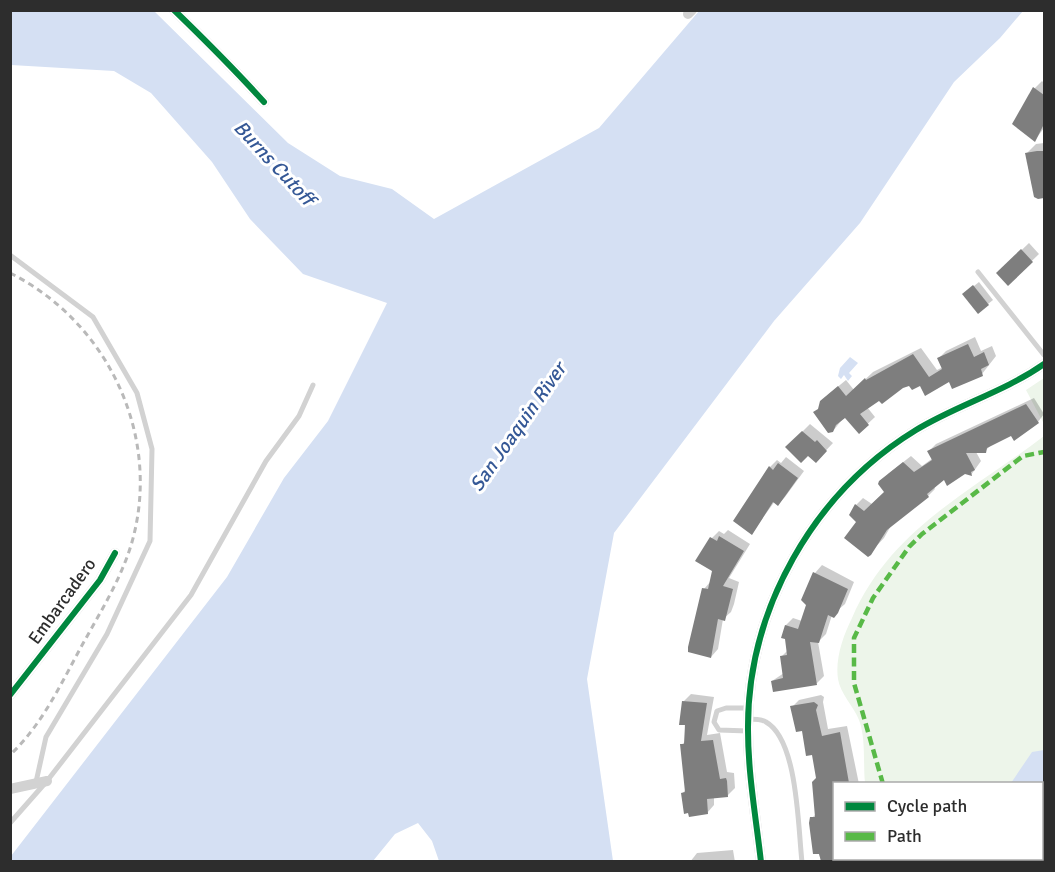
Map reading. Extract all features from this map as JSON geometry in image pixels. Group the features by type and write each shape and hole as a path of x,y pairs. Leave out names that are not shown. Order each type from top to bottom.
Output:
{"street":[{"path":"174,10 201,34 220,59 238,73 264,102"},
{"path":"761,861 748,730 752,674 768,614 793,558 824,512 866,467 915,430 942,415 1004,389 1044,364"},
{"name":"Embarcadero","path":"10,695 100,580 115,553"},
{"path":"10,789 41,781"}],"lane":[{"path":"10,255 93,317 137,393 152,449 150,542 107,634 46,737 41,781"},
{"path":"978,272 1044,355"},
{"path":"10,823 41,781 191,596 266,461 299,416 313,385"},
{"path":"748,730 719,730 714,723 717,711 726,708 748,713 765,720 774,728 785,748 792,773 802,861"}],"shaded area":[{"path":"1044,378 1044,424 1026,390"},
{"path":"1044,436 1043,817 1043,782 865,782 861,727 857,715 841,689 837,671 840,648 852,618 868,587 888,559 935,514"},
{"path":"871,860 1035,861 872,862"}],"water":[{"path":"11,10 154,11 288,143 340,176 392,189 434,219 599,128 699,11 1023,11 1000,38 954,82 860,223 774,321 614,533 587,679 613,861 439,861 432,841 418,823 395,834 373,861 11,861 11,856 227,577 284,478 328,421 387,303 303,274 250,219 212,162 151,93 114,71 11,65"},
{"path":"850,357 858,363 849,373 852,376 848,381 844,375 841,379 838,376 840,368"},
{"path":"1044,750 1043,798 1043,782 1012,782 1032,752"},
{"path":"1032,860 1032,861 952,861"}],"building":[{"path":"1033,87 1044,95 1044,124 1035,142 1012,124"},
{"path":"1044,151 1044,198 1038,199 1034,197 1025,153"},
{"path":"1021,249 1033,262 1008,286 996,273"},
{"path":"973,285 989,305 978,314 962,294"},
{"path":"968,344 974,357 984,352 989,365 981,369 983,376 952,389 949,382 925,396 920,386 912,390 909,386 903,388 882,404 879,401 860,414 869,425 859,434 845,418 836,425 833,432 828,433 813,412 818,409 820,401 838,386 846,396 865,378 866,380 913,354 929,377 942,369 937,358"},
{"path":"1026,404 1039,423 1014,441 1011,436 987,448 986,453 966,453 975,470 971,472 972,476 965,474 947,486 944,480 927,494 929,497 887,530 871,555 868,557 844,538 856,522 849,515 855,504 864,511 884,492 878,484 879,481 903,462 914,472 932,460 927,451"},
{"path":"802,431 815,442 817,440 827,451 816,463 808,456 801,463 785,447"},
{"path":"778,463 798,478 778,506 773,502 752,535 733,521 769,466 773,470"},
{"path":"719,536 744,551 723,586 733,589 725,621 718,619 711,658 688,652 688,647 702,588 708,589 712,571 695,561 710,537 717,541"},
{"path":"813,572 848,589 838,613 834,618 828,615 819,643 810,642 817,685 773,692 771,681 783,678 780,656 787,655 785,639 781,638 785,625 798,629 806,605 801,600"},
{"path":"682,701 707,703 701,741 713,740 720,779 726,778 728,797 707,799 708,814 689,817 688,813 684,814 681,793 685,792 680,744 684,744 685,725 679,725"},
{"path":"814,702 818,705 816,710 822,736 840,732 849,782 833,782 834,861 821,861 819,854 813,854 809,823 810,817 815,817 812,782 816,778 812,755 806,756 802,731 796,732 790,706"}],"railway":[{"path":"10,273 45,294 75,321 100,352 119,386 132,423 139,462 139,502 132,542 122,570 49,705 21,744 10,755"}],"marked path":[{"path":"882,782 854,683 854,638 873,598 909,547 922,534 1023,456 1044,452"}],"cycle path":[{"path":"174,10 264,102"},
{"path":"761,862 748,747 751,685 759,641 774,599 793,559 817,521 846,487 879,456 932,421 1013,383 1044,364"},
{"path":"10,695 100,580 115,553"}],"water label":[{"name":"Burns Cutoff","path":"274,163"},
{"name":"San Joaquin River","path":"518,427"}]}
